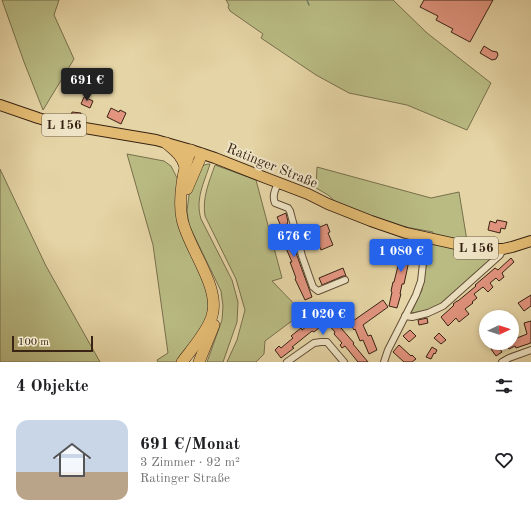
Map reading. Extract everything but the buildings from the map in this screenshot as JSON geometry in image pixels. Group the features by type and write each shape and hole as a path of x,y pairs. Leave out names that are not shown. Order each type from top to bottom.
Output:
{"highway":[{"path":"166,143 179,154 186,166"},
{"path":"182,362 209,325 214,305 213,295 182,220 181,198 186,166 196,152"},
{"path":"196,152 184,201 184,210 187,225 217,300 214,323 199,362"}],"main road":[{"name":"Ratinger Straße","path":"0,105 30,116 62,124 136,133 196,152 308,194 328,204 377,223 428,238 484,249 502,249 531,241"}],"street":[{"path":"278,183 273,196 275,203 288,208 290,211 302,256 313,287 318,292 345,280"},
{"path":"384,362 388,350 419,288 428,238"},
{"path":"405,316 412,317 428,313 443,306 500,255 502,249"},
{"path":"287,362 314,343 328,342 344,362"},
{"path":"502,362 531,350"}],"green space":[{"path":"2,0 59,0 54,15 74,59 43,110 24,62"},
{"path":"226,0 393,0 427,33 491,83 467,130 407,105 349,93 316,75 261,38 263,34 230,11"},
{"path":"127,154 164,161 171,166 179,182 177,206 210,295 207,318 179,362 158,362 157,360 168,353 153,245"},
{"path":"210,164 203,184 199,212 201,219 232,280 238,302 237,322 223,362 207,362 222,320 223,306 221,291 189,225 187,211 189,195 200,169 204,165"},
{"path":"215,165 256,180 282,278 272,281 300,310 293,320 265,341 264,354 256,362 227,362 237,340 245,310 236,279 205,216 205,196"},
{"path":"317,167 431,198 459,192 469,253 493,255 494,258 440,306 425,311 411,313 422,290 433,232 384,223 338,204 328,195 316,188"},
{"path":"0,169 46,266 100,362 0,362"}],"waterway":[{"path":"307,0 309,5"}]}
